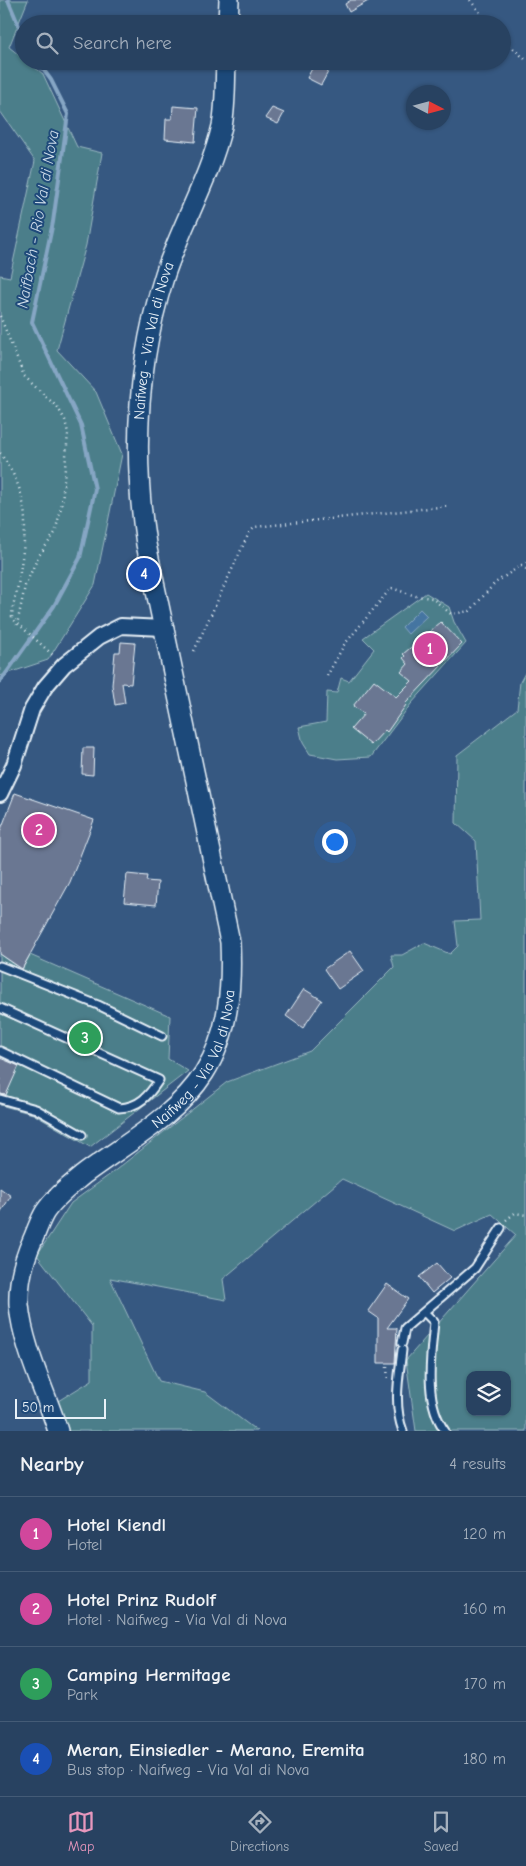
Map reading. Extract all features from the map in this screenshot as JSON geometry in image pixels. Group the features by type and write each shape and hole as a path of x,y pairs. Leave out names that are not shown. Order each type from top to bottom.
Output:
{"main road":[{"path":"228,15 229,0"},
{"name":"Naifweg - Via Val di Nova","path":"58,1431 27,1344 20,1305 20,1276 24,1258 45,1212 62,1192 156,1122 192,1088 204,1073 214,1052 229,1006 230,942 146,544 138,478 138,424 143,365 166,272 215,150 222,124 225,70"}],"street":[{"path":"0,794 14,765 32,709 45,687 64,665 100,638 121,626 163,628"}],"lane":[{"path":"0,966 98,1005 162,1036"},
{"path":"0,1008 160,1080 147,1098 129,1107 119,1108 0,1051"},
{"path":"0,1099 36,1109 82,1135"},
{"path":"403,1431 398,1416 397,1399 404,1328 475,1268 501,1228"},
{"path":"424,1312 434,1322 430,1367 433,1402 445,1431"}],"path":[{"path":"470,0 482,15"},
{"path":"511,46 526,60"},
{"path":"0,316 24,376 58,408 65,420 68,433 62,503 55,533 38,557 25,586 17,625"},
{"path":"0,453 10,467 21,492 26,511 26,536 12,605 12,618 17,625 49,650"},
{"path":"194,650 249,534 255,527 448,506"},
{"path":"327,676 344,645 391,588 416,596 432,598 451,614 456,614 470,611 495,584 526,562"},
{"path":"521,566 526,569"},
{"path":"501,1228 510,1215 519,1212 526,1215"}],"green space":[{"path":"0,0 28,0 22,15 15,15 15,32 9,47 15,52 15,70 38,70 43,74 77,147 102,153 86,245 57,350 96,392 122,454 95,585 48,660 0,676 0,275 10,277 35,161 0,111"},
{"path":"426,593 449,607 454,622 466,643 411,704 371,757 337,759 310,754 303,743 299,727 326,722 327,692 337,693 341,678 349,681 374,649 363,638"},
{"path":"526,671 526,1431 416,1431 406,1360 516,1235 492,1214 455,1231 342,1179 223,1279 226,1300 110,1278 159,1381 205,1392 257,1431 67,1431 58,1401 92,1380 92,1326 37,1255 71,1203 227,1082 310,1051 394,967 391,955 402,955 424,943 450,954 458,946 455,921 480,920 476,841 456,823 457,755 517,709 520,682"},
{"path":"0,954 22,970 30,955 170,1016 168,1059 188,1071 90,1147 33,1114 0,1105"}],"water":[{"path":"420,609 427,616 408,634 402,627"}],"building":[{"path":"351,0 370,0 349,12 345,4"},
{"path":"311,70 329,70 321,85 307,78"},
{"path":"173,106 198,108 195,142 165,139 166,119 172,119"},
{"path":"272,108 284,113 278,124 265,118"},
{"path":"441,622 462,644 405,704 387,732 385,730 371,745 351,729 364,714 353,706 374,680 396,697 412,681 401,672 408,664 403,658 405,656 403,654"},
{"path":"121,642 135,643 131,684 122,683 125,703 115,705 112,685 115,652 120,652"},
{"path":"83,748 94,748 93,775 82,774"},
{"path":"15,793 94,820 70,882 22,969 0,954 0,832"},
{"path":"127,874 147,876 146,881 158,882 156,905 124,902"},
{"path":"350,951 364,971 338,989 324,969"},
{"path":"304,989 322,1000 303,1028 286,1016"},
{"path":"0,1058 19,1066 6,1095 0,1094"},
{"path":"0,1188 11,1196 0,1213"},
{"path":"437,1263 450,1278 432,1293 419,1277"},
{"path":"387,1284 408,1299 387,1328 397,1328 395,1363 378,1363 378,1318 368,1311"}],"waterway":[{"name":"Naifbach - Rio Val di Nova","path":"8,0 15,17"},
{"name":"Naifbach - Rio Val di Nova","path":"0,682 54,606 80,558 95,489 81,425 32,322 53,222 68,114 51,80 44,70"}],"place":[{"name":"Meran, Einsiedler - Merano, Eremita","path":"144,574"},
{"name":"Hotel Kiendl","path":"430,649"},
{"name":"Hotel Prinz Rudolf","path":"39,830"},
{"name":"Camping Hermitage","path":"85,1038"}]}
